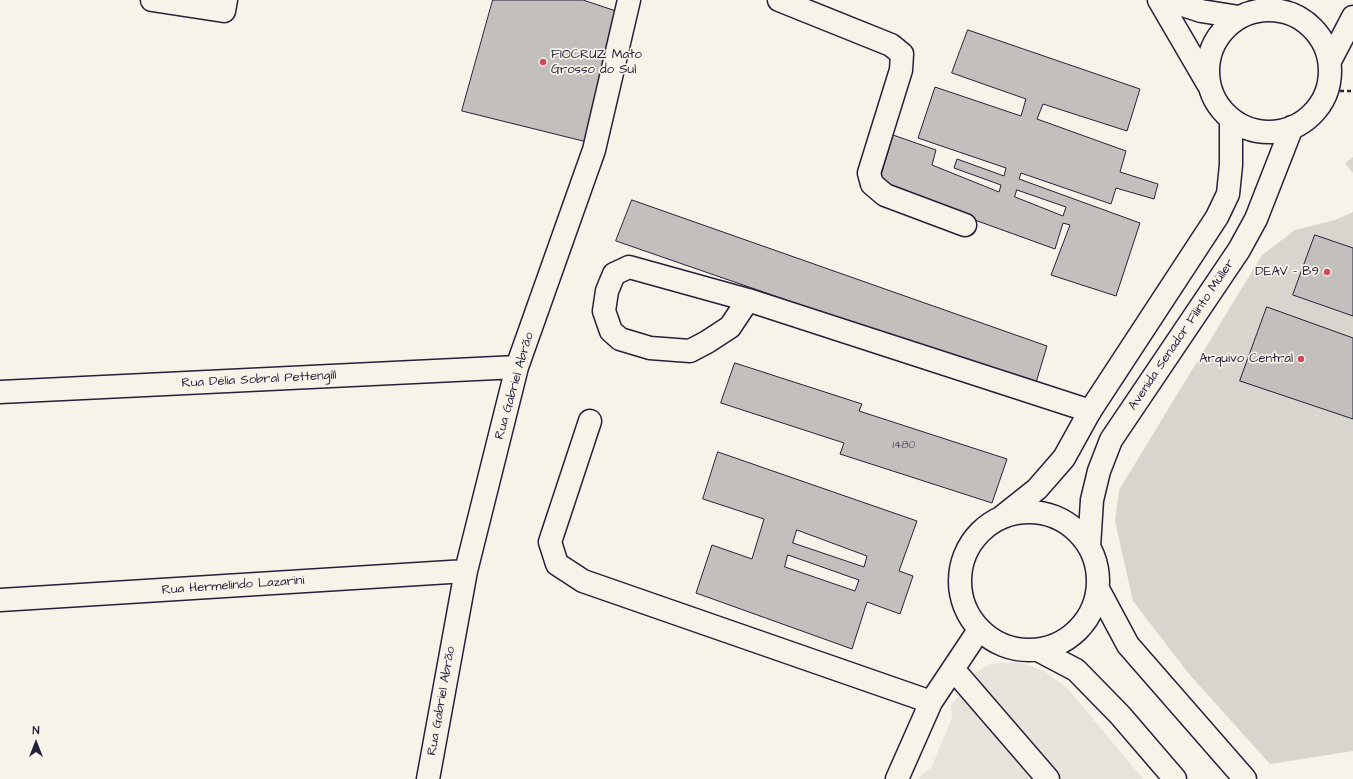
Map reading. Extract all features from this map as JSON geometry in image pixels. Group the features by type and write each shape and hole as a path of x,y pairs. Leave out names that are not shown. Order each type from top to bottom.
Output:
{"main road":[{"path":"152,0 224,11 226,0"},
{"name":"Rua Gabriel Abrão","path":"428,779 466,571 517,367 594,150 629,0"},
{"path":"779,0 891,45 902,54 901,70 869,173 872,184 885,195 965,225"},
{"path":"1159,0 1209,86 1217,104 1231,120 1250,129 1272,132 1292,127 1310,117 1322,101 1329,82 1330,61 1324,43 1312,27 1301,19 1278,10 1248,14 1201,11 1168,0"},
{"path":"1209,86 1207,66 1212,46 1223,29 1248,14 1277,0"},
{"path":"1330,61 1353,17"},
{"path":"1003,516 1023,512 1042,513 1061,520 1077,531 1089,547 1097,567 1098,589 1092,610 1078,629 1060,643 1038,650 1017,649 997,643 979,630 966,612 959,590 960,567 968,546 983,528 1003,516 1036,489 1064,458 1090,411 1217,217 1228,194 1231,165 1231,120"},
{"name":"Avenida Senador Filinto Müller","path":"1089,547 1092,500 1099,470 1111,440 1239,250 1256,219 1292,127"},
{"path":"748,300 730,327 690,351 650,348 620,339 611,331 604,311 607,291 614,274 629,267 748,300 1090,411"},
{"name":"Rua Délia Sobral Pettengill","path":"0,392 517,367"},
{"path":"590,421 550,542 557,564 583,581 931,702"},
{"name":"Rua Hermelindo Lazarini","path":"0,600 466,571"},
{"path":"1098,589 1128,645 1245,779"},
{"path":"897,779 931,702 979,630"},
{"path":"1038,650 1076,670 1120,715 1175,779"},
{"path":"953,669 1048,779"}],"path":[{"path":"1326,91 1353,90"}],"shaded area":[{"path":"1353,157 1353,173 1345,163"},
{"path":"1353,212 1353,751 1270,764 1189,674 1133,601 1115,521 1119,490 1262,255 1295,230 1335,220"},
{"path":"1019,662 1044,671 1067,688 1143,779 919,779 922,774 931,768 952,718 951,706 975,673 990,664"}],"building":[{"name":"FIOCRUZ Mato Grosso do Sul","path":"493,0 583,0 622,13 591,143 462,111"},
{"path":"968,30 1140,89 1127,131 1043,104 1037,119 1126,151 1120,172 1158,184 1154,199 1116,188 1111,204 1021,173 1019,179 1140,223 1116,296 1051,275 1070,225 1063,223 1055,249 878,185 893,135 936,150 932,165 999,192 1001,185 954,168 957,159 1004,176 1006,168 918,138 935,87 1021,116 1026,99 952,73","holes":["1017,190 1066,207 1063,216 1015,197"]},
{"path":"632,200 1047,346 1035,386 616,241"},
{"name":"DEAV - B9","path":"1315,235 1353,248 1353,316 1293,295"},
{"name":"Arquivo Central","path":"1267,307 1353,338 1353,419 1240,381"},
{"path":"735,363 862,404 859,411 1007,459 992,503 840,454 844,443 721,403"},
{"path":"718,452 917,521 899,571 913,576 900,614 867,602 852,649 696,593 712,545 752,559 764,519 703,499","holes":["797,530 867,556 864,567 793,543","788,555 859,580 855,591 785,567"]}],"place":[{"name":"FIOCRUZ Mato Grosso do Sul","path":"543,62"},
{"name":"DEAV - B9","path":"1327,272"},
{"name":"Arquivo Central","path":"1301,359"}]}
